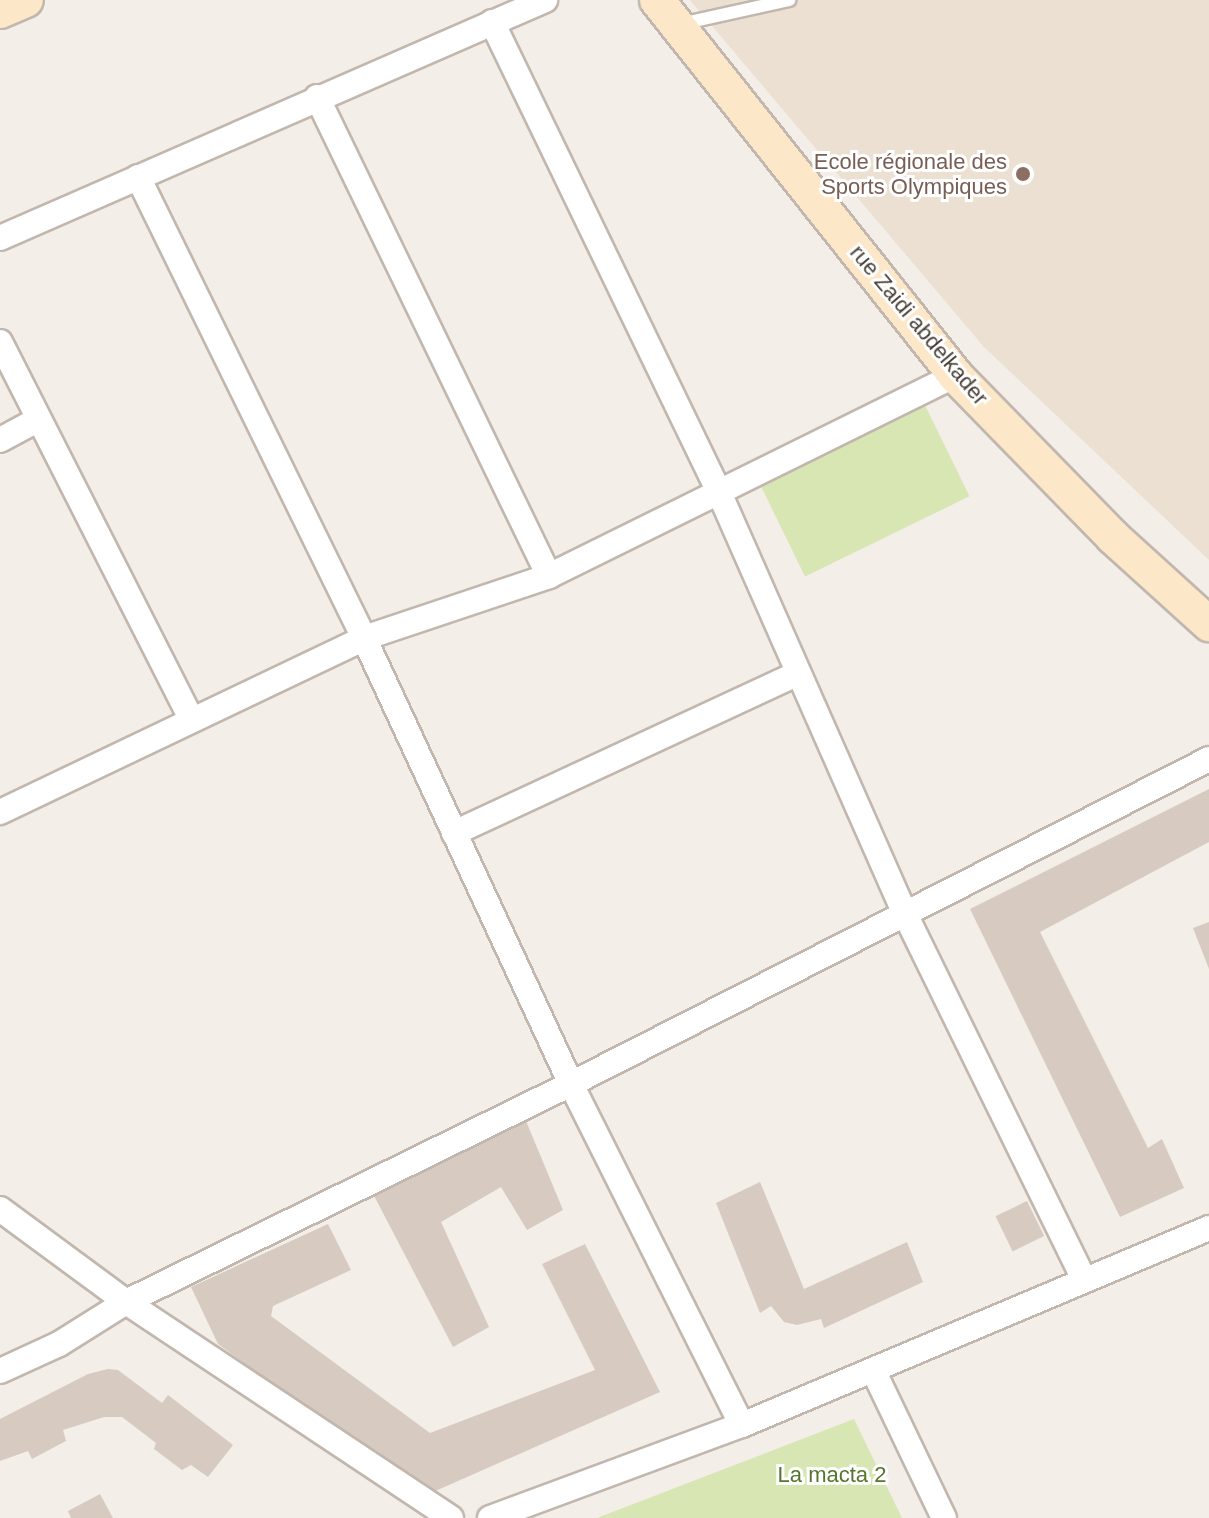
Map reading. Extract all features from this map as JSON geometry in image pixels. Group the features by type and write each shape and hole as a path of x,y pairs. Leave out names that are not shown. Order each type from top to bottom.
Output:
{"main road":[{"path":"0,11 26,0"},
{"name":"rue Zaidi abdelkader","path":"667,12 955,375 1113,537 1209,624"}],"street":[{"path":"0,238 545,0"},
{"path":"492,22 718,490 906,916 1084,1280"},
{"path":"317,97 549,576"},
{"path":"138,177 364,638 571,1084 742,1425"},
{"path":"0,342 191,718"},
{"path":"0,812 191,718 364,638 549,576 955,375"},
{"path":"0,440 39,419"},
{"path":"454,833 798,673"},
{"path":"0,1371 59,1344 126,1302 571,1084 1209,759"},
{"path":"0,1209 126,1302 451,1518"},
{"path":"490,1518 742,1425 874,1372 1209,1228"},
{"path":"874,1372 944,1518"}],"lane":[{"path":"667,12 789,0"}],"shaded area":[{"name":"Ecole régionale des Sports Olympiques","path":"690,0 1209,0 1209,560 984,347"}],"green space":[{"path":"923,401 969,496 805,576 759,481"},
{"name":"La macta 2","path":"854,1419 902,1518 597,1518"}],"building":[{"path":"1209,789 1209,842 1040,932 1148,1148 1162,1139 1184,1188 1120,1217 970,909"},
{"path":"1209,922 1209,969 1193,928"},
{"path":"526,1121 563,1210 527,1230 501,1187 441,1222 489,1327 453,1347 372,1192"},
{"path":"760,1182 804,1289 907,1242 923,1282 824,1328 821,1319 797,1325 784,1322 771,1306 760,1313 716,1203"},
{"path":"1027,1201 1044,1236 1013,1251 996,1216"},
{"path":"328,1224 351,1270 273,1306 271,1316 430,1433 595,1370 542,1264 585,1244 660,1392 424,1496 218,1344 191,1287"},
{"path":"118,1370 162,1403 168,1395 233,1445 208,1477 191,1465 182,1470 154,1449 156,1443 122,1417 104,1417 63,1430 66,1441 32,1459 28,1451 0,1461 0,1419 88,1374"},
{"path":"100,1494 113,1518 71,1518 68,1511"}],"place":[{"name":"Ecole régionale des Sports Olympiques","path":"1023,174"}]}
